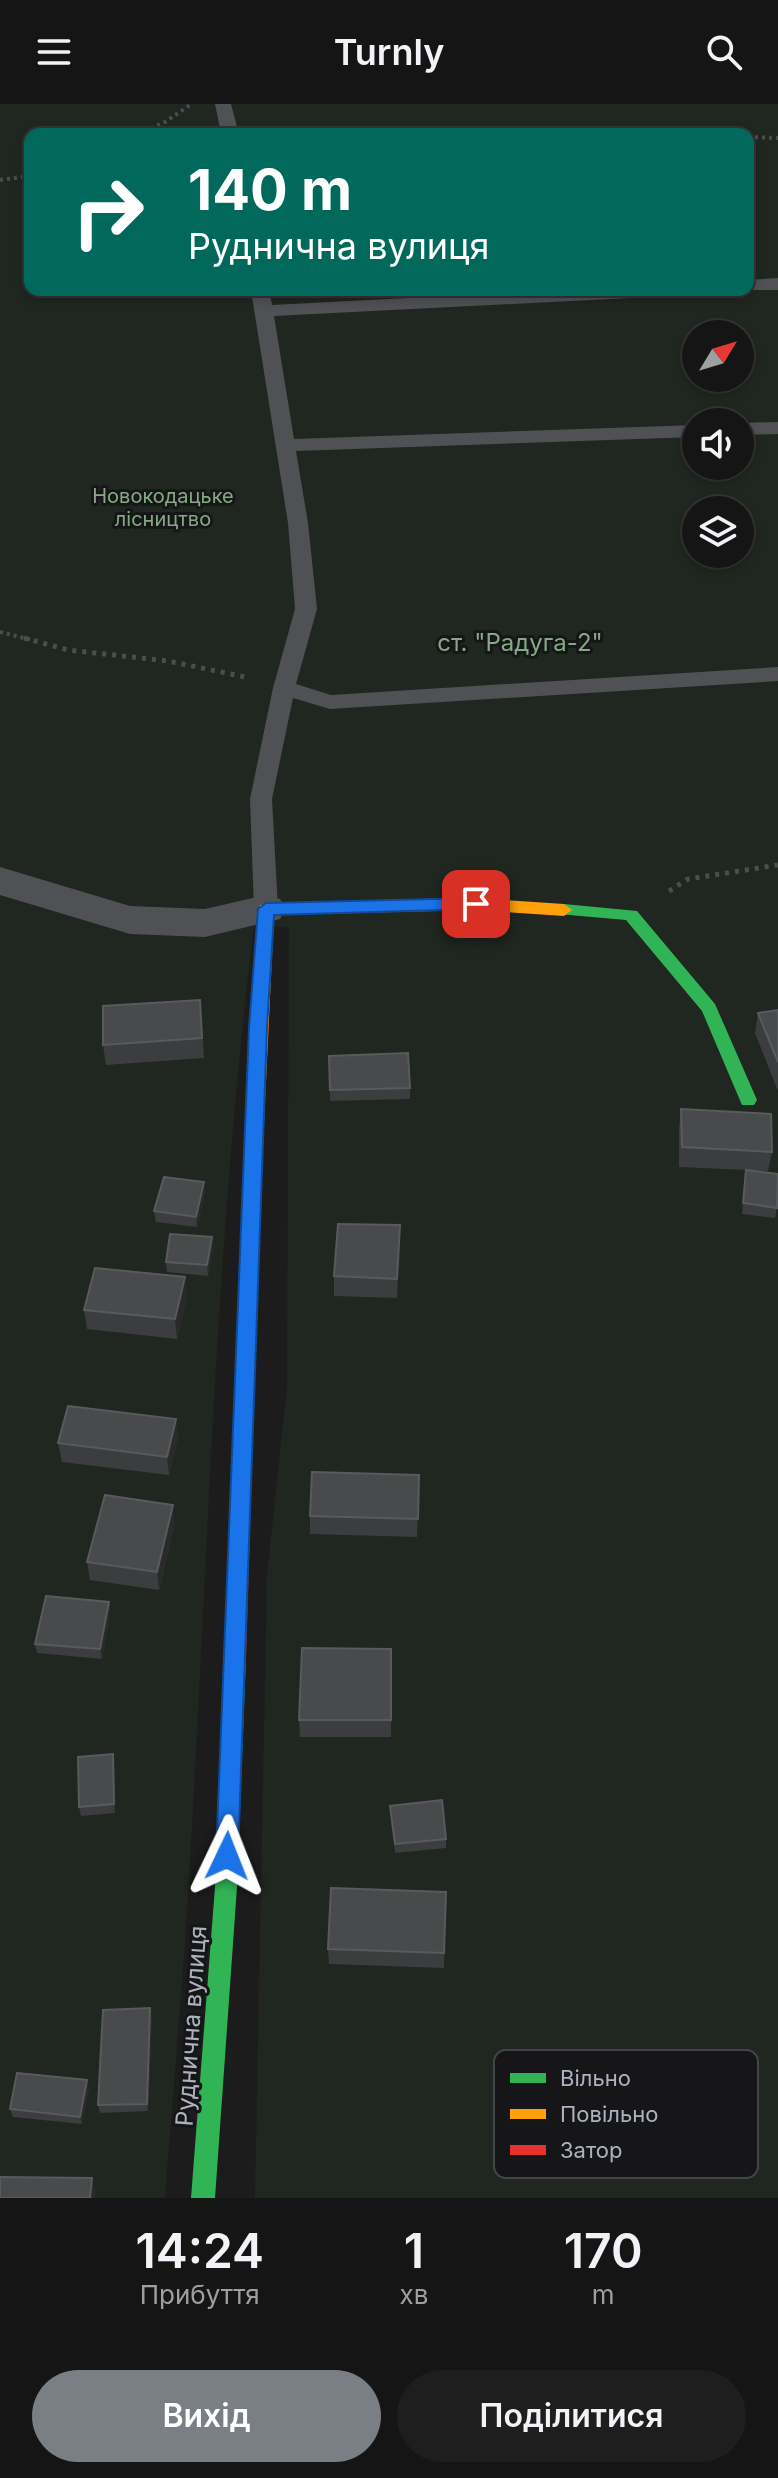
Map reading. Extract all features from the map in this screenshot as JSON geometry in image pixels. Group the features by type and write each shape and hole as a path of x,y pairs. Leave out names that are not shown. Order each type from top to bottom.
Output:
{"street":[{"path":"0,881 130,920 205,923 266,909 476,904 631,915 709,1008 748,1100"},
{"name":"Руднична вулиця","path":"203,2198 226,1887 258,1028 266,909"}],"lane":[{"path":"223,104 229,128"},
{"path":"754,286 778,284"},
{"path":"266,909 261,799 284,688 306,609 298,523 262,300 425,296"},
{"path":"754,429 778,428"},
{"path":"285,445 682,431"},
{"path":"284,688 330,702 778,674"}],"path":[{"path":"152,128 191,104"},
{"path":"754,137 778,138"},
{"path":"0,180 24,177"},
{"path":"0,632 68,650 168,661 235,674 284,688"},
{"path":"631,915 688,879 778,865"}],"green space":[{"path":"0,104 778,104 778,2198 255,2198 267,1575 287,1387 289,927 254,926 241,1045 221,1283 187,1918 165,2198 0,2198"}],"building":[{"path":"200,1000 202,1038 103,1045 103,1006"},
{"path":"778,1010 778,1062 758,1013"},
{"path":"408,1053 410,1088 330,1090 329,1056"},
{"path":"681,1109 771,1114 772,1152 682,1147"},
{"path":"746,1170 778,1174 777,1208 743,1203"},
{"path":"164,1177 204,1182 196,1217 154,1211"},
{"path":"338,1224 400,1225 397,1279 334,1276"},
{"path":"170,1234 212,1237 207,1265 166,1262"},
{"path":"95,1268 185,1277 175,1319 84,1310"},
{"path":"68,1406 176,1419 167,1457 58,1443"},
{"path":"312,1472 419,1475 418,1519 310,1516"},
{"path":"105,1495 173,1505 157,1572 87,1562"},
{"path":"46,1596 109,1602 100,1649 35,1644"},
{"path":"302,1648 391,1649 391,1720 299,1720"},
{"path":"113,1754 114,1804 79,1807 78,1757"},
{"path":"442,1800 446,1839 395,1844 390,1806"},
{"path":"331,1888 446,1892 444,1953 328,1949"},
{"path":"150,2008 147,2104 98,2105 103,2010"},
{"path":"17,2073 87,2080 80,2117 10,2109"},
{"path":"0,2177 92,2178 90,2198 0,2198"}],"traffic: fast":[{"path":"564,910 631,915 709,1008 748,1100"},
{"path":"203,2198 226,1887 235,1657"}],"traffic: slow":[{"path":"251,1206 266,909 476,904 564,910"}],"traffic: jam":[{"path":"235,1657 251,1206"}],"route":[{"path":"227,1856 258,1028 266,909 476,904"}],"park label":[{"name":"Новокодацьке лісництво","path":"163,508"},
{"name":"ст. \"Радуга-2\"","path":"520,642"}]}
